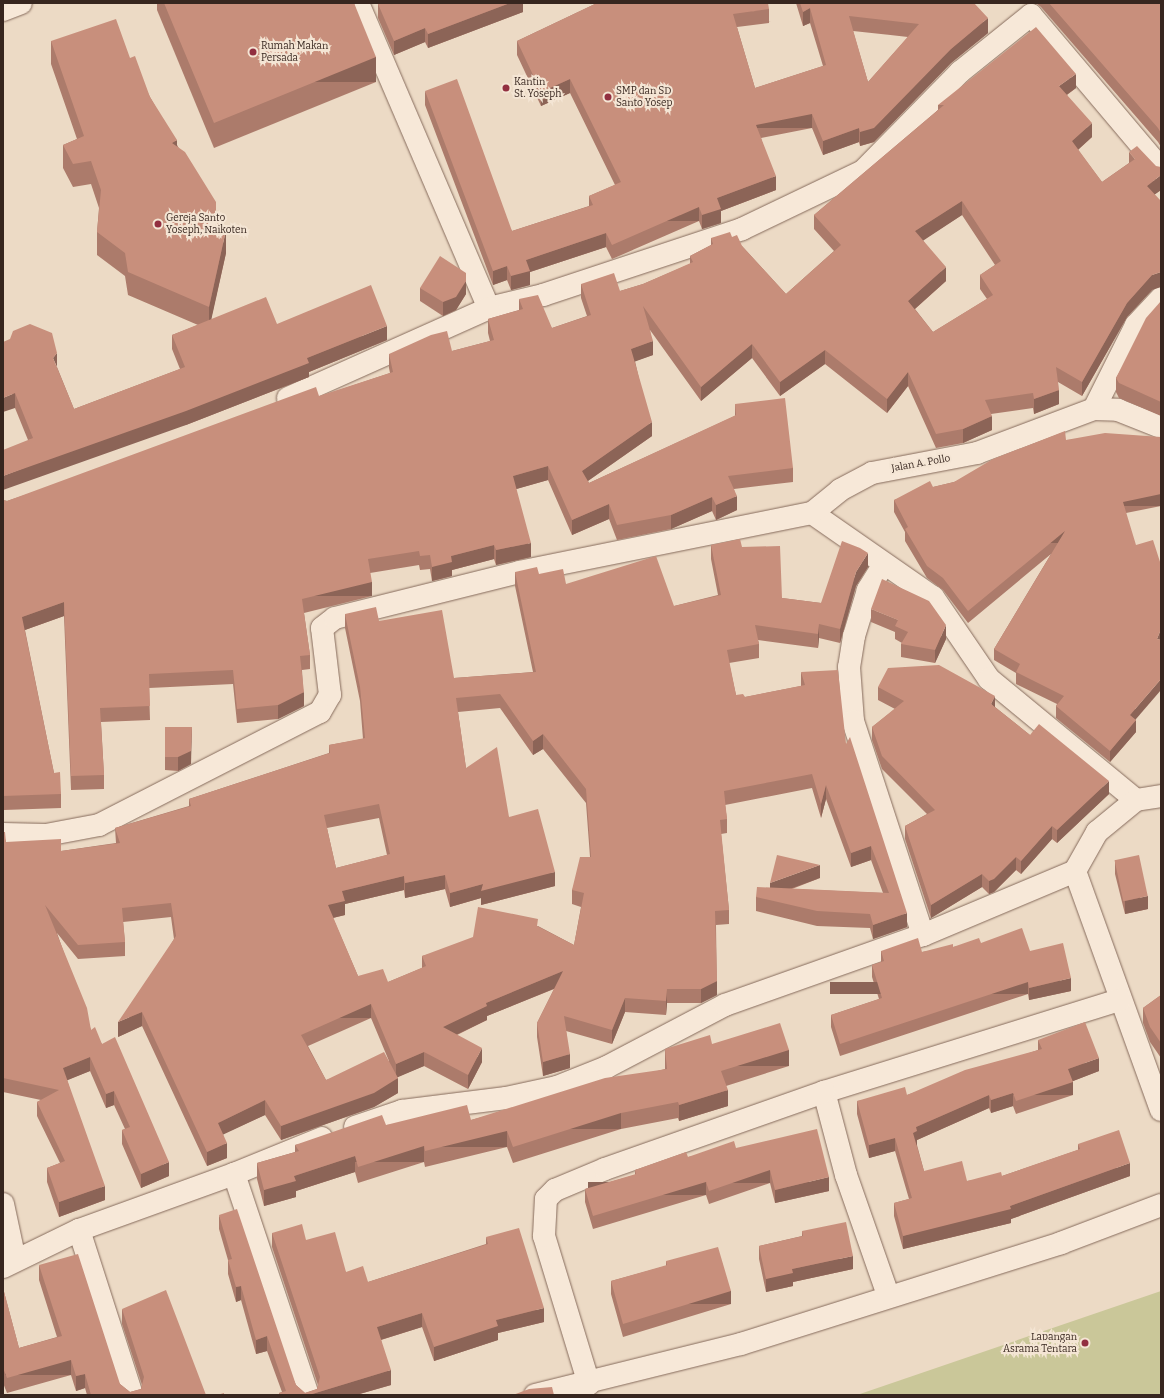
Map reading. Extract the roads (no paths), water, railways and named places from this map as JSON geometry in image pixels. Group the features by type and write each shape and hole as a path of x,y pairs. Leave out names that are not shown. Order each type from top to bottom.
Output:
{"street":[{"path":"3,10 21,3"},
{"path":"358,3 490,308"},
{"path":"271,405 490,308 543,295 742,229 863,171 960,72 1038,9 1161,169"},
{"path":"1094,409 1136,325 1161,298"},
{"name":"Jalan A. Pollo","path":"3,834 46,835 98,825 320,712 330,695 322,628 335,618 519,572 812,513 840,490 872,473 977,453 1094,409 1118,410 1161,427"},
{"path":"812,513 933,597 989,679 1136,800"},
{"path":"884,564 868,590 854,636 849,667 853,721 923,936"},
{"path":"3,1204 9,1264 78,1230 234,1174 300,1145 402,1111 506,1098 557,1087 607,1067 725,1005 923,936 1075,871 1097,832 1136,800 1161,796"},
{"path":"1075,871 1120,1000 1161,1110"},
{"path":"580,1389 544,1236 546,1199 555,1190 604,1169 824,1092 1120,1000"},
{"path":"824,1092 846,1175 888,1295"},
{"path":"234,1174 308,1395"},
{"path":"535,1395 580,1389 741,1344 888,1295 1061,1243 1161,1205"},
{"path":"78,1230 132,1395"}],"place":[{"name":"Rumah Makan Persada","path":"253,52"},
{"name":"Kantin St. Yoseph","path":"506,88"},
{"name":"SMP dan SD Santo Yosep","path":"608,97"},
{"name":"Gereja Santo Yoseph, Naikoten","path":"158,224"},
{"name":"Lapangan Asrama Tentara","path":"1085,1343"}]}
